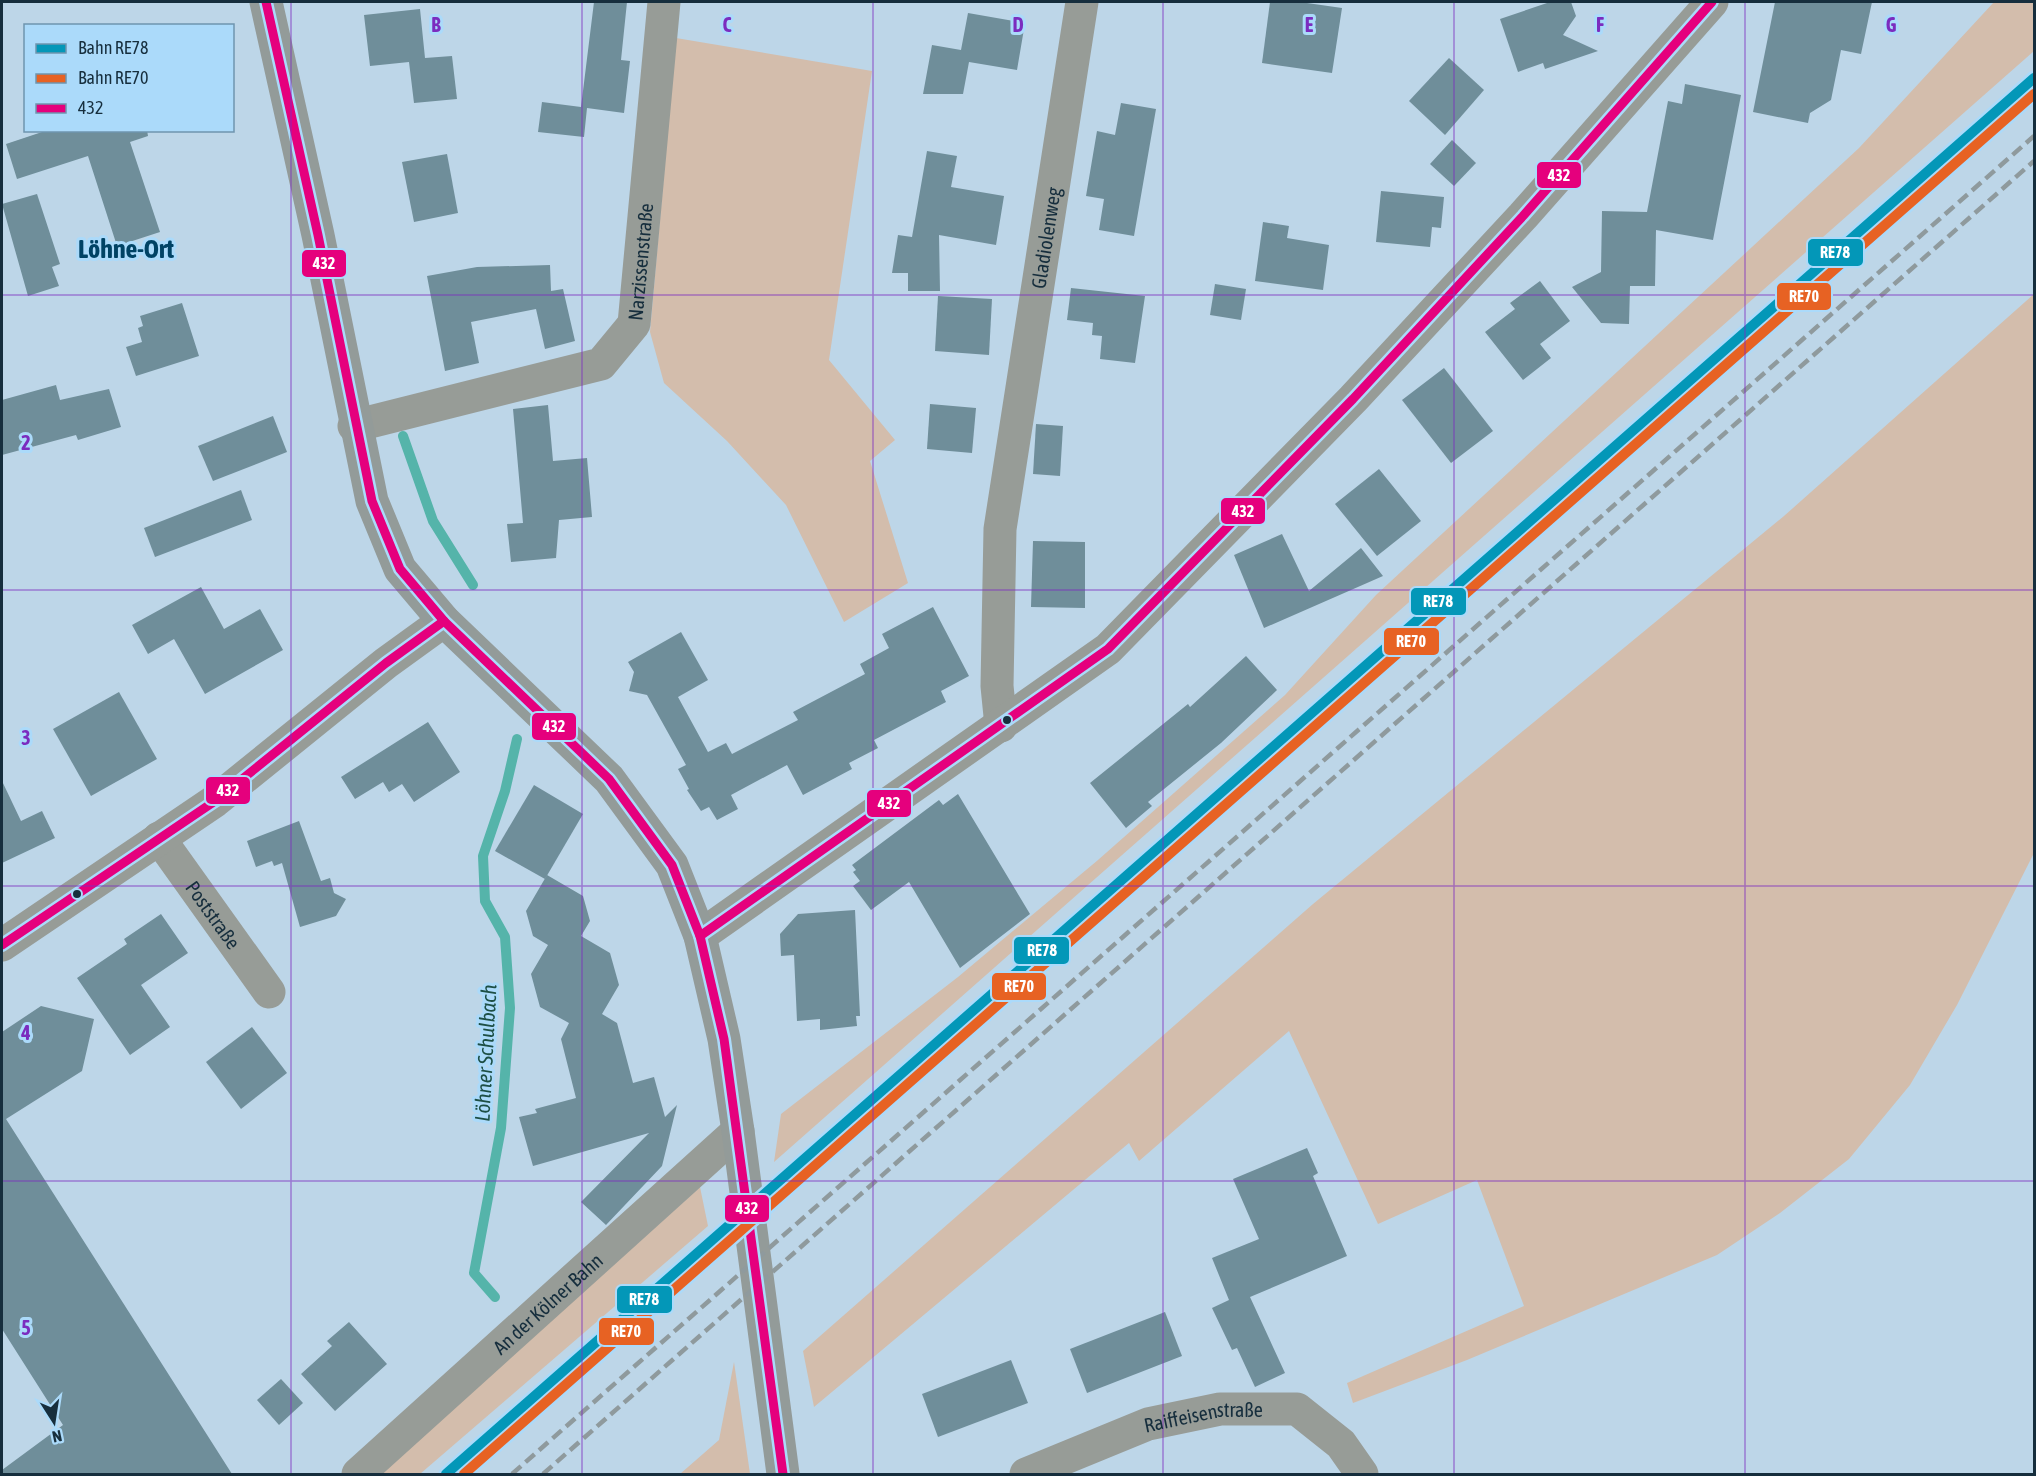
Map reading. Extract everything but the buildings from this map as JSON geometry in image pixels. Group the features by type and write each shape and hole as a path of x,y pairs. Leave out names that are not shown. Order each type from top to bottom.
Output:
{"main road":[{"path":"266,2 318,235 354,426 372,501 400,569 444,621 609,779 672,865 700,936 724,1040 783,1474"}],"street":[{"name":"Narzissenstraße","path":"354,426 601,364 634,324 664,2"},
{"name":"Gladiolenweg","path":"1000,726 997,686 1000,529 1082,2"},
{"path":"700,936 1108,649 1353,399 1523,216 1712,2"},
{"path":"2,945 215,801 386,663 444,621"},
{"name":"Poststraße","path":"159,838 269,992"},
{"name":"An der Kölner Bahn","path":"358,1474 738,1131"},
{"name":"Raiffeisenstraße","path":"1026,1474 1148,1424 1220,1409 1297,1409 1341,1444 1362,1474"}],"shaded area":[{"path":"1994,2 2034,2 2034,51 774,1162 781,1114 958,977 1098,860 1285,695 1376,595 1859,148"},
{"path":"676,38 872,71 829,360 895,440 870,461 908,583 844,622 786,505 727,441 664,383 650,332"},
{"path":"2034,294 2034,853 1957,1005 1910,1085 1849,1159 1780,1213 1717,1255 1467,1360 1353,1403 1347,1383 1524,1306 1477,1180 1378,1224 1289,1031 1139,1161 1129,1143 814,1407 803,1351 1313,904 1784,516"},
{"path":"700,1187 708,1226 420,1474 380,1474"},
{"path":"734,1362 750,1474 680,1474 719,1440"}],"waterway":[{"path":"403,436 433,521 473,585"},
{"name":"Löhner Schulbach","path":"495,1297 474,1273 501,1128 510,1008 505,937 485,901 483,856 505,791 517,739"}],"railway":[{"path":"512,1474 2034,136"},
{"path":"543,1474 2034,161"}],"rail line":[{"name":"RE78","path":"446,1474 2034,78"},
{"name":"RE70","path":"464,1474 2034,94"}],"transit line":[{"name":"432","path":"266,2 318,235 372,501 400,569 444,621 609,779 672,865 700,936 724,1039 783,1474"},
{"name":"432","path":"700,936 1108,649 1353,399 1523,216 1712,2"},
{"name":"432","path":"2,945 215,801 386,663 444,621"}],"district":[{"name":"Löhne-Ort","path":"126,249"}]}
